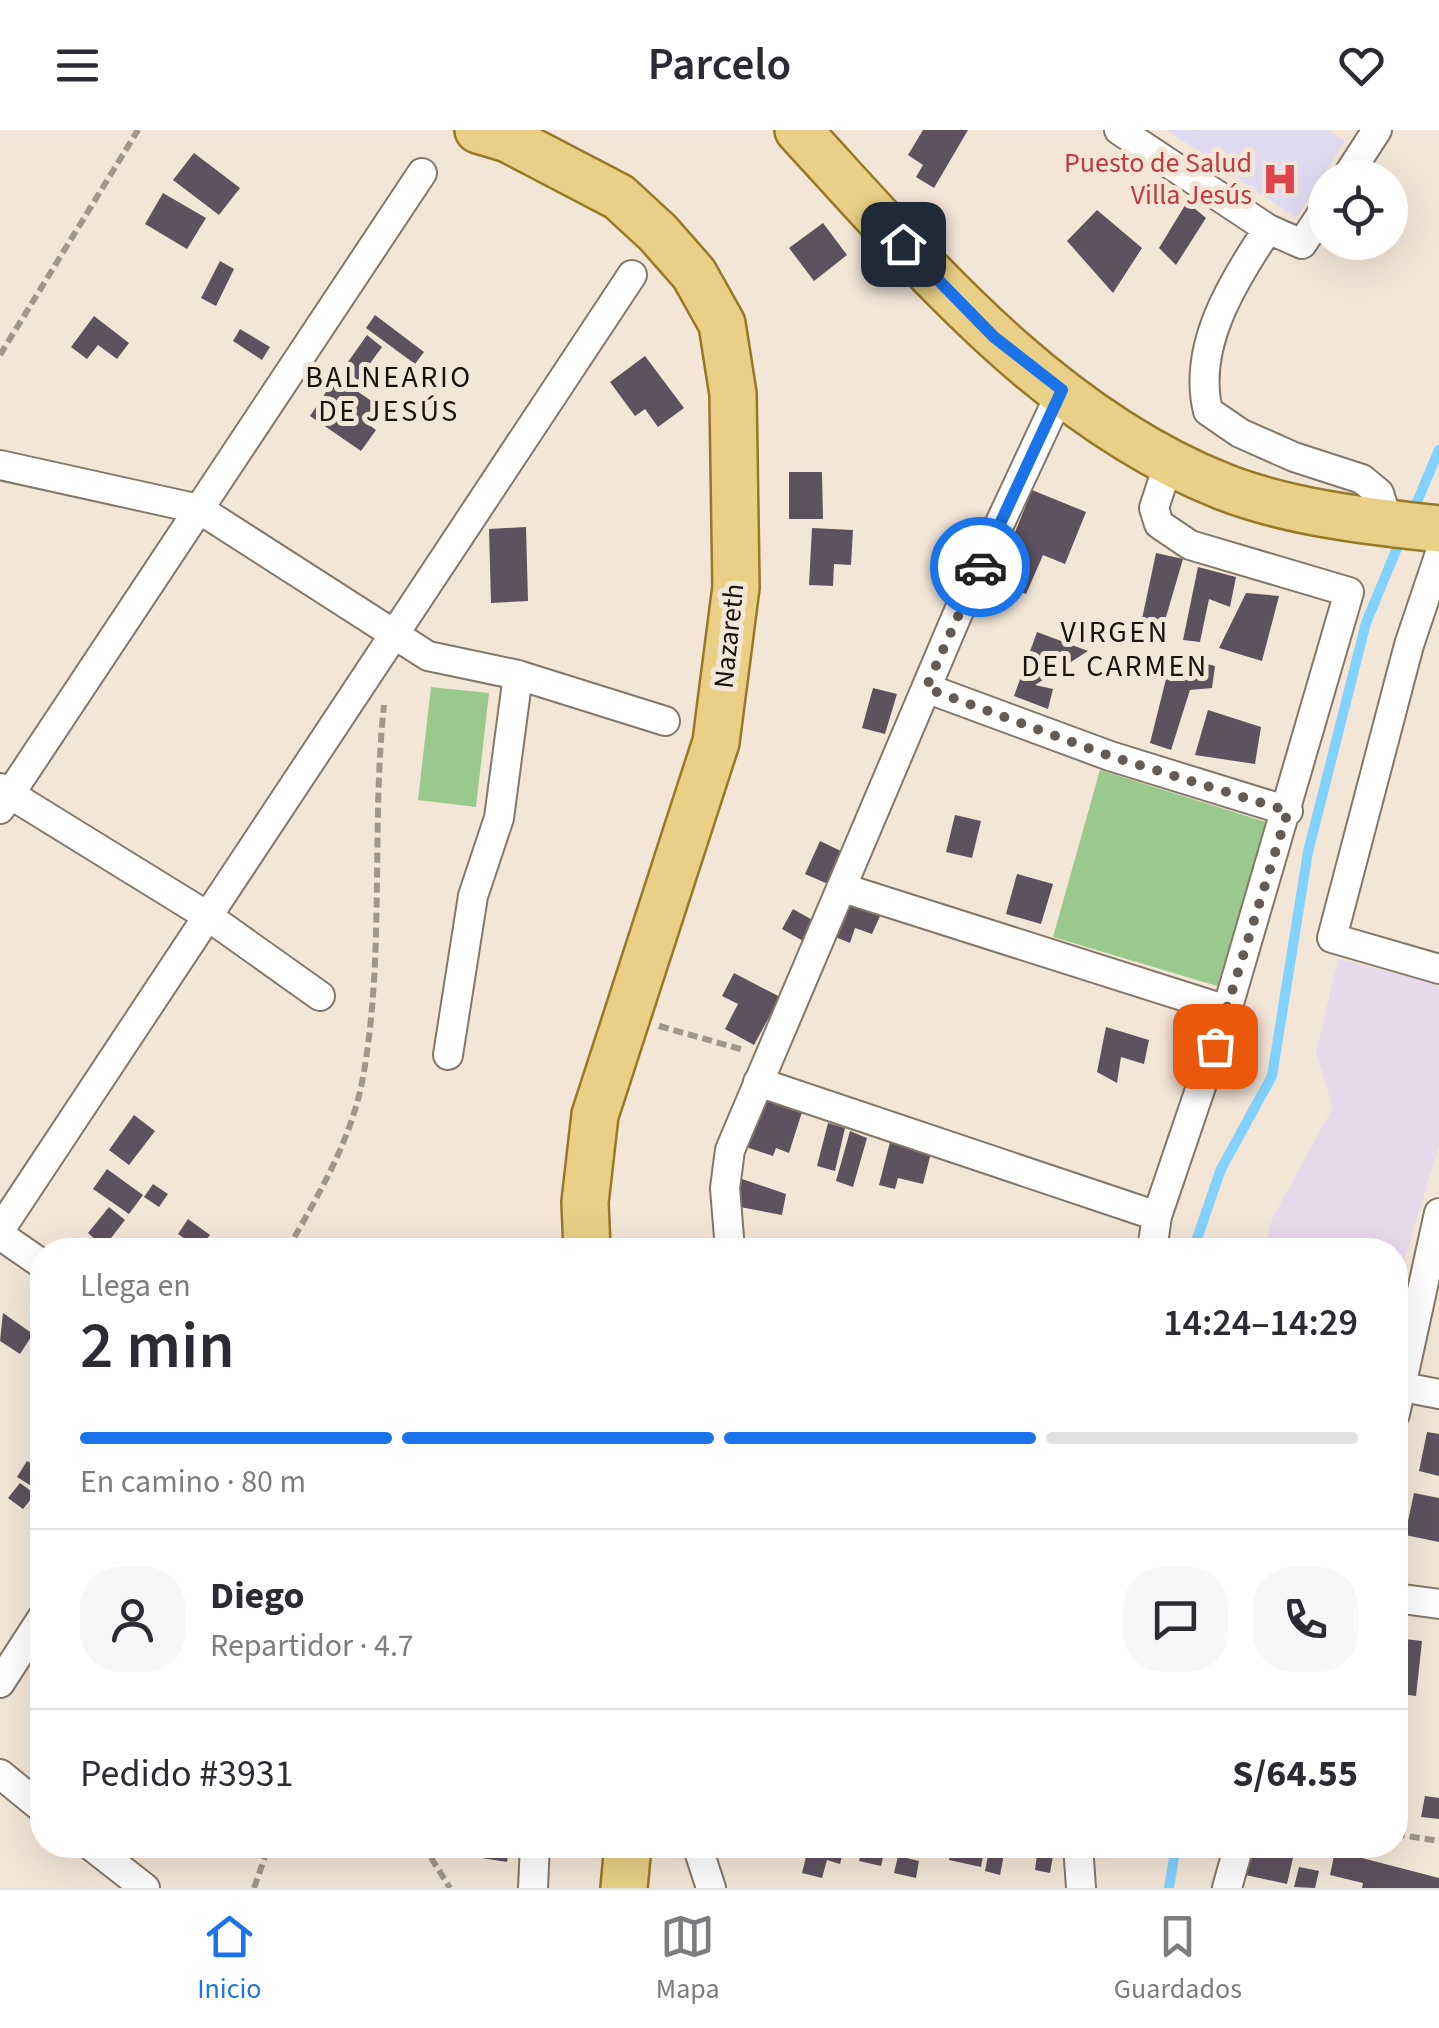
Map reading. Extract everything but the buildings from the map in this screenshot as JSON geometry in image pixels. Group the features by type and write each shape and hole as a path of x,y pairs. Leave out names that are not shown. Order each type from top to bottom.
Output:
{"main road":[{"name":"Nazareth","path":"478,130 508,138 620,197 694,274 722,324 733,394 736,587 716,742 595,1115 586,1202 587,1238"},
{"path":"798,130 853,193 981,324 1062,390 1170,462 1226,488 1287,505 1388,522 1438,538"},
{"path":"624,1888 627,1858"}],"street":[{"path":"1118,130 1268,229 1302,244 1308,235"},
{"path":"1358,160 1377,130"},
{"path":"320,996 209,916 4,796 422,173"},
{"path":"1268,229 1221,310 1200,382 1208,412 1294,457 1362,478 1379,493 1388,522"},
{"path":"30,1255 0,1232 632,275"},
{"path":"729,1238 725,1188 730,1150 926,688 1062,390"},
{"path":"1154,1238 1157,1216 1227,1010 1288,811 1349,592 1190,544 1158,524 1154,508 1170,462"},
{"path":"0,464 199,508 428,656 518,674 666,722"},
{"path":"1438,538 1332,938 1439,969"},
{"path":"448,1055 473,896 499,818 518,674"},
{"path":"926,688 1110,756 1288,811"},
{"path":"843,888 1227,1010"},
{"path":"763,1070 1157,1216"},
{"path":"1408,1363 1439,1213"},
{"path":"1408,1388 1439,1394"},
{"path":"1408,1600 1439,1604"},
{"path":"0,1683 30,1637"},
{"path":"0,1774 30,1798"},
{"path":"107,1858 145,1888"},
{"path":"533,1888 535,1858"},
{"path":"701,1858 711,1888"},
{"path":"1079,1858 1081,1888"},
{"path":"1227,1888 1235,1858"}],"path":[{"path":"0,356 138,130"},
{"path":"294,1238 330,1176 362,1078 385,698"},
{"path":"625,1016 763,1070"},
{"path":"1408,1836 1439,1841"},
{"path":"254,1888 264,1858"},
{"path":"431,1858 450,1888"}],"shaded area":[{"name":"Puesto de Salud Villa Jesús","path":"1167,130 1328,130 1345,141 1333,160 1308,160 1308,199 1296,218"},
{"path":"1338,959 1439,984 1439,1145 1408,1248 1408,1238 1267,1238 1273,1217 1333,1107 1316,1052"}],"green space":[{"path":"431,687 489,693 476,807 418,800"},
{"path":"1100,770 1269,823 1217,986 1053,937"}],"waterway":[{"path":"1411,516 1439,450"},
{"path":"1197,1238 1221,1169 1272,1076 1308,852 1366,623 1402,536"},
{"path":"1169,1888 1174,1858"}],"way so far":[{"path":"980,567 926,688 1110,756 1288,811 1215,1046"}],"place":[{"name":"Puesto de Salud Villa Jesús","path":"1280,179"}],"district":[{"name":"BALNEARIO DE JESÚS","path":"389,394"},
{"name":"VIRGEN DEL CARMEN","path":"1115,649"}],"route":[{"path":"903,244 994,337 1062,390 980,567"}]}
